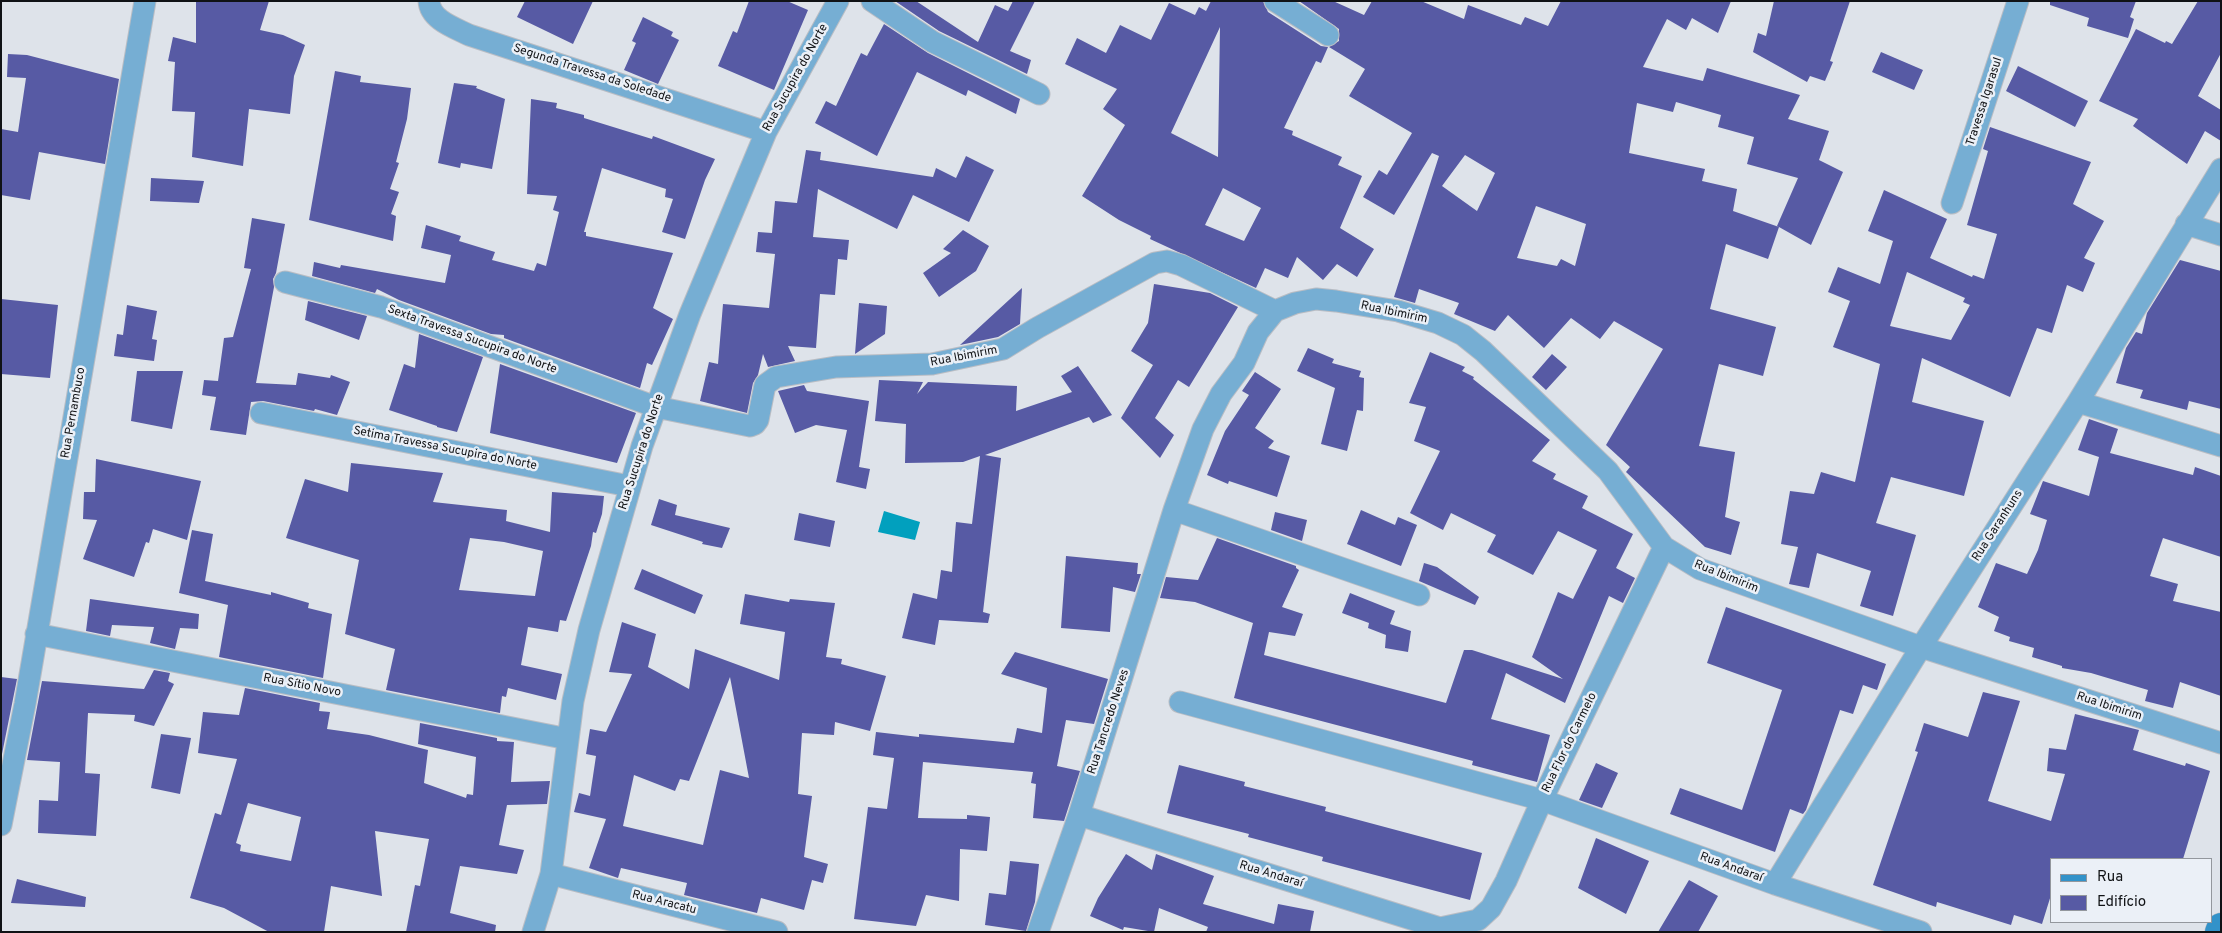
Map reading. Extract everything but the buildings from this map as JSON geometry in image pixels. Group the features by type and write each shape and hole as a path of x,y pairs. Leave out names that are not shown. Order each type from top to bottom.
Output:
{"street":[{"name":"Rua Pernambuco","path":"1,825 36,634 145,1"},
{"name":"Segunda Travessa da Soledade","path":"429,1 429,6 434,14 447,24 469,35 766,132"},
{"name":"Rua Sucupira do Norte","path":"533,932 551,874 573,701 589,630 629,486 690,314 766,132 838,1"},
{"path":"872,1 933,42 1039,94"},
{"path":"1275,1 1328,35"},
{"name":"Travessa Igarasul","path":"1952,203 2018,1"},
{"name":"Rua Garanhuns","path":"1776,884 1921,647 2078,402 2221,168"},
{"path":"2186,224 2221,235"},
{"name":"Rua Ibimirim","path":"656,407 750,426 758,420 764,385 776,377 836,367 932,364 1003,349 1142,268 1168,261 1181,265 1278,310 1295,303 1316,299 1336,301 1398,311 1438,323 1463,336 1504,371 1608,471 1664,547 1700,569 1921,647 2221,743"},
{"name":"Sexta Travessa Sucupira do Norte","path":"285,282 389,310 656,407"},
{"name":"Rua Tancredo Neves","path":"1038,932 1079,815 1174,510 1203,429 1221,394 1244,363 1258,332 1278,310"},
{"path":"2078,402 2221,446"},
{"name":"Setima Travessa Sucupira do Norte","path":"261,413 629,486"},
{"path":"1174,510 1419,595"},
{"name":"Rua Flor do Carmelo","path":"1463,924 1478,920 1491,908 1506,882 1542,800 1664,547"},
{"name":"Rua Sítio Novo","path":"36,634 568,739"},
{"name":"Rua Andaraí","path":"1180,702 1542,800 1776,884 1921,932"},
{"name":"Rua Andaraí","path":"1079,815 1440,928 1463,924"},
{"name":"Rua Aracatu","path":"551,874 778,932"},
{"path":"2219,932 2221,927"}],"water":[{"path":"884,511 920,522 915,540 878,532"}]}
